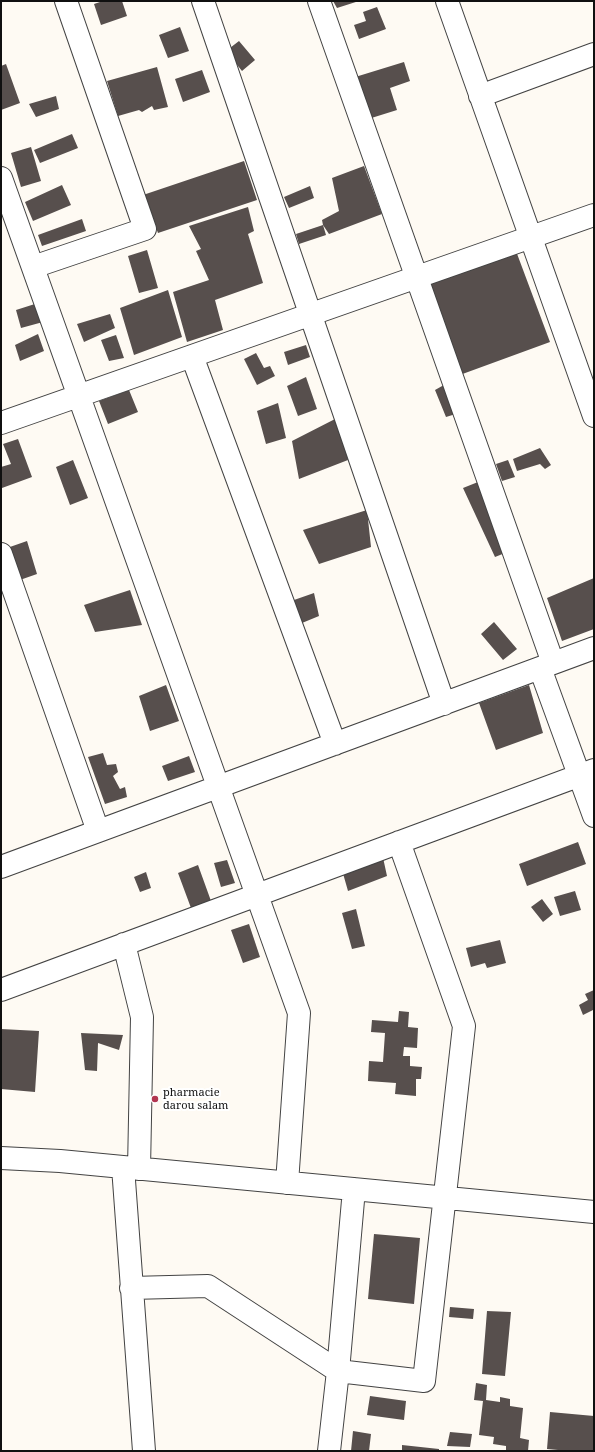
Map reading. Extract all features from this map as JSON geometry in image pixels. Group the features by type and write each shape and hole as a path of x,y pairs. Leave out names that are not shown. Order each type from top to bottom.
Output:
{"street":[{"path":"33,267 145,229 66,1"},
{"path":"203,1 444,704"},
{"path":"319,1 417,277 547,665 587,773 594,816"},
{"path":"447,1 594,416"},
{"path":"480,96 594,54"},
{"path":"1,178 9,224 33,267 299,1013 286,1183"},
{"path":"1,423 594,215"},
{"path":"192,356 335,744"},
{"path":"1,554 9,605 98,831"},
{"path":"1,867 594,648"},
{"path":"1,990 587,773"},
{"path":"131,1288 208,1286 338,1371 424,1381 464,1026 399,842"},
{"path":"124,944 142,1017 131,1168 131,1288 144,1451"},
{"path":"1,1158 60,1161 594,1212"},
{"path":"329,1451 338,1371 354,1189"}],"building":[{"path":"103,1 122,1 127,16 101,25 94,4"},
{"path":"333,1 359,1 337,8"},
{"path":"377,7 386,29 359,39 354,25 366,21 363,12"},
{"path":"180,27 189,51 168,58 159,35"},
{"path":"239,41 255,60 242,71 226,51"},
{"path":"404,62 410,81 390,88 397,110 365,120 352,78"},
{"path":"6,64 20,103 1,110 1,66"},
{"path":"157,67 168,107 154,110 152,106 142,112 139,110 118,116 107,81"},
{"path":"202,70 210,92 183,102 175,79"},
{"path":"56,96 59,109 36,117 29,104"},
{"path":"72,134 78,148 40,163 34,150"},
{"path":"31,147 41,181 21,187 11,153"},
{"path":"244,161 257,200 158,233 143,195"},
{"path":"364,166 382,214 329,234 323,225 322,220 339,211 332,178"},
{"path":"62,185 71,205 33,221 25,202"},
{"path":"310,186 314,198 289,208 284,197"},
{"path":"248,207 254,231 248,234 263,283 215,300 223,330 187,342 173,292 209,280 196,251 201,249 189,226"},
{"path":"82,219 86,231 42,246 38,235"},
{"path":"323,225 326,235 299,244 296,234"},
{"path":"147,250 158,288 139,293 128,256"},
{"path":"516,251 550,342 457,376 423,285"},
{"path":"168,290 182,337 134,355 120,308"},
{"path":"38,303 43,322 21,328 16,310"},
{"path":"110,314 115,328 84,342 77,324"},
{"path":"38,334 44,351 20,361 15,345"},
{"path":"116,335 124,358 109,361 101,340"},
{"path":"306,345 310,357 288,365 284,352"},
{"path":"256,353 264,368 270,366 275,376 257,385 244,359"},
{"path":"306,377 317,409 298,416 287,386"},
{"path":"451,381 459,413 446,417 435,390"},
{"path":"129,390 138,412 108,424 99,401"},
{"path":"278,403 286,438 266,444 257,411"},
{"path":"337,418 348,460 299,479 292,441"},
{"path":"18,439 32,477 2,488 1,467 11,464 3,444"},
{"path":"540,448 551,465 545,469 540,464 517,471 513,459"},
{"path":"73,460 88,498 70,505 56,467"},
{"path":"508,460 515,477 502,481 496,464"},
{"path":"483,480 510,551 495,557 463,488"},
{"path":"367,510 371,547 319,564 303,530"},
{"path":"27,541 37,574 17,581 7,548"},
{"path":"594,578 594,629 562,641 547,598"},
{"path":"130,590 142,625 95,632 84,605"},
{"path":"314,593 319,616 302,623 294,600"},
{"path":"494,622 517,649 503,660 481,634"},
{"path":"166,685 179,721 150,731 139,696"},
{"path":"529,685 543,733 496,750 479,703"},
{"path":"103,753 107,765 116,764 118,772 113,776 120,789 125,787 127,797 105,804 88,757"},
{"path":"189,756 195,772 168,781 162,766"},
{"path":"578,842 586,864 527,886 519,864"},
{"path":"382,853 387,876 348,891 342,870"},
{"path":"227,860 235,883 221,887 214,863"},
{"path":"198,865 211,901 191,908 178,873"},
{"path":"146,872 151,888 140,892 134,877"},
{"path":"575,891 581,910 560,916 554,897"},
{"path":"542,899 553,914 543,922 531,907"},
{"path":"356,909 365,946 352,949 342,913"},
{"path":"249,924 260,957 243,963 231,930"},
{"path":"500,940 506,963 487,968 485,963 471,967 466,948"},
{"path":"594,990 594,1014 593,1010 583,1015 579,1005 588,1000 585,994"},
{"path":"399,1011 409,1012 408,1027 418,1028 417,1048 404,1047 403,1056 410,1056 410,1066 422,1067 421,1079 416,1079 416,1096 395,1094 396,1083 368,1081 369,1061 383,1062 385,1033 371,1032 372,1020 398,1022"},
{"path":"1,1029 39,1031 35,1092 1,1089"},
{"path":"81,1033 123,1035 119,1050 98,1043 97,1071 85,1070"},
{"path":"374,1234 420,1238 414,1304 368,1299"},
{"path":"450,1307 474,1309 473,1319 449,1317"},
{"path":"487,1311 511,1312 505,1376 482,1374"},
{"path":"476,1383 487,1385 486,1400 500,1402 500,1397 510,1399 510,1406 523,1408 520,1438 529,1440 528,1451 506,1451 506,1446 493,1444 494,1437 479,1435 483,1401 474,1400"},
{"path":"370,1396 406,1401 404,1420 367,1415"},
{"path":"550,1412 594,1416 594,1451 547,1449"},
{"path":"353,1431 371,1434 369,1451 351,1451"},
{"path":"450,1432 472,1434 470,1447 447,1446"},
{"path":"402,1445 439,1449 439,1451 402,1451"}],"place":[{"name":"pharmacie darou salam","path":"155,1099"}]}
